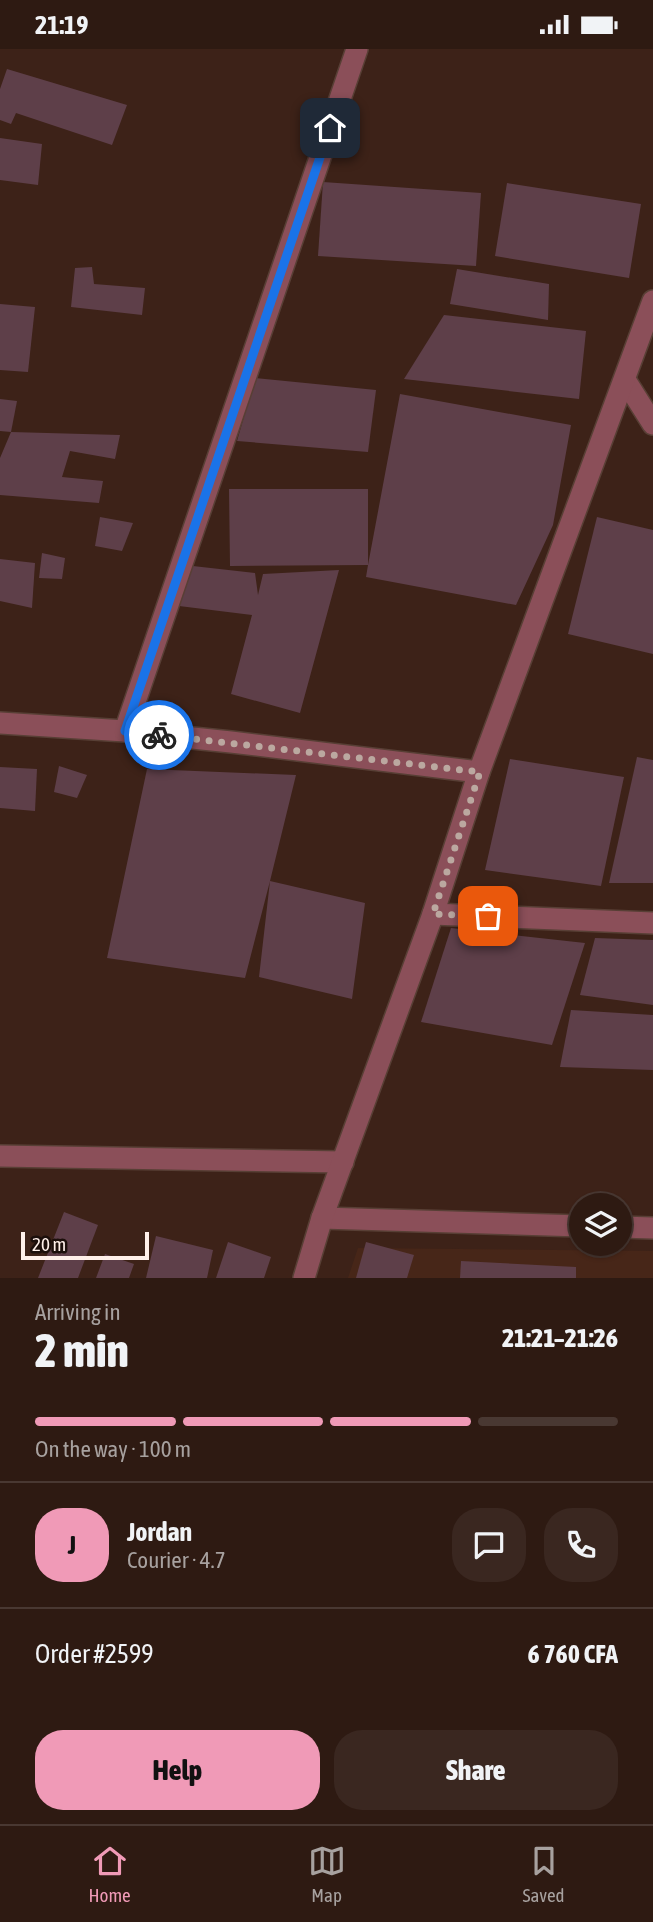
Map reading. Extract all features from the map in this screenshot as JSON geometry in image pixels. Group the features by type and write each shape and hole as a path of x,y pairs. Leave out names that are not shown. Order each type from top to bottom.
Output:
{"street":[{"path":"125,731 357,49"},
{"path":"304,1278 322,1218 433,914 480,772 653,301"},
{"path":"625,380 653,424"},
{"path":"0,723 125,731 480,772"},
{"path":"433,914 653,923"},
{"path":"0,1156 343,1162"},
{"path":"322,1218 569,1226"},
{"path":"632,1227 653,1228"}],"shaded area":[{"path":"358,1248 569,1250 569,1256 632,1256 632,1251 653,1251 653,1278 348,1278"}],"building":[{"path":"7,69 127,105 112,145 16,113 11,124 0,120 0,89"},
{"path":"0,138 42,144 38,185 0,180"},
{"path":"323,182 481,193 476,266 318,256"},
{"path":"507,183 641,204 629,278 495,256"},
{"path":"92,267 94,284 145,288 142,315 71,307 75,268"},
{"path":"457,269 549,284 548,320 450,304"},
{"path":"0,304 35,307 28,372 0,370"},
{"path":"444,315 586,331 579,399 404,379"},
{"path":"255,378 376,390 368,452 237,441"},
{"path":"400,394 571,425 553,525 516,605 366,577"},
{"path":"0,399 17,401 11,432 0,431"},
{"path":"11,432 120,435 115,459 70,451 62,477 103,481 99,503 0,495 0,458"},
{"path":"229,489 368,489 368,565 230,566"},
{"path":"100,517 133,523 122,551 95,546"},
{"path":"597,517 653,530 653,654 568,634"},
{"path":"42,553 65,558 62,579 39,578"},
{"path":"0,559 35,563 32,608 0,601"},
{"path":"184,565 255,573 258,595 263,574 339,570 300,713 231,694 252,615 179,606"},
{"path":"637,757 653,760 653,883 609,883"},
{"path":"510,759 624,777 601,886 485,870"},
{"path":"59,766 87,775 77,798 54,792"},
{"path":"0,767 37,769 35,811 0,808"},
{"path":"147,769 296,775 245,978 107,958"},
{"path":"270,881 365,903 352,999 259,977"},
{"path":"451,928 585,943 552,1045 421,1022"},
{"path":"595,938 653,940 653,1005 580,995"},
{"path":"571,1010 653,1015 653,1070 560,1067"},
{"path":"64,1212 98,1225 78,1278 38,1278"},
{"path":"156,1236 213,1250 207,1278 146,1278"},
{"path":"228,1242 271,1257 264,1278 216,1278"},
{"path":"366,1242 414,1255 407,1278 356,1278"},
{"path":"105,1254 134,1264 129,1278 96,1278"},
{"path":"461,1261 576,1267 576,1278 460,1278"}],"way so far":[{"path":"159,735 480,772 433,914 488,916"}],"route":[{"path":"159,735 125,731 330,128"}]}
